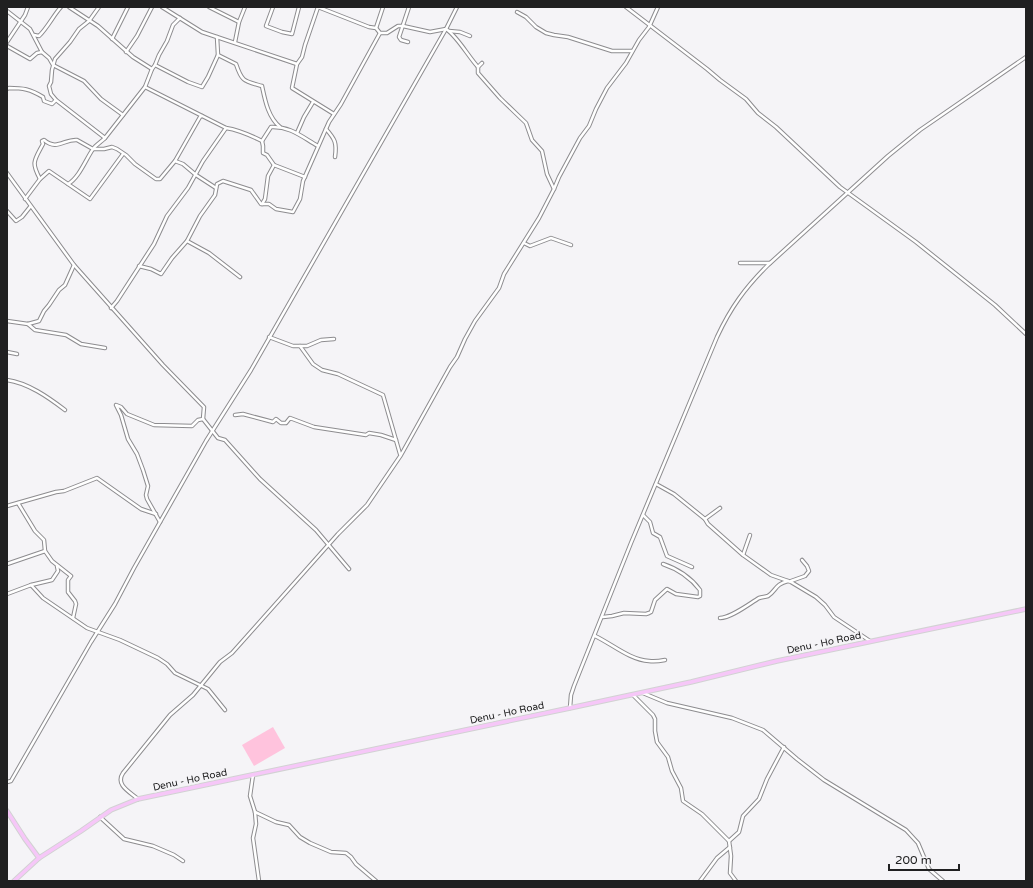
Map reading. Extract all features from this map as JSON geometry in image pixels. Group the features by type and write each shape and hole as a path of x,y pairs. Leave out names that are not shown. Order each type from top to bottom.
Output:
{"main road":[{"name":"Denu - Ho Road","path":"14,881 39,858 100,817 111,810 138,799 570,708 777,661 1026,609"},
{"path":"7,811 39,858"}],"street":[{"path":"7,42 28,7"},
{"path":"34,35 39,36 45,30 61,7"},
{"path":"69,7 98,26 126,52 152,69"},
{"path":"99,7 89,21 79,29 55,59 49,86 51,94 56,100 105,138"},
{"path":"112,39 128,7"},
{"path":"126,52 137,36 152,7"},
{"path":"162,7 202,32 297,64"},
{"path":"209,7 239,22"},
{"path":"235,42 239,22 245,7"},
{"path":"273,7 266,26 292,34 299,7"},
{"path":"334,114 292,88 297,64 302,57 318,7 369,27 376,28 380,32 387,33 398,26 430,32 446,29 452,33 478,67 478,73 500,98 526,122 532,140 542,151 554,190"},
{"path":"376,28 382,7"},
{"path":"408,42 401,40 399,37 409,7"},
{"path":"7,782 11,781 116,604 134,568 212,431 251,370 446,29 457,7"},
{"path":"626,7 746,99 758,113 776,127 840,186 916,242 995,305 1026,334"},
{"path":"138,799 122,785 120,777 170,715 201,686 220,662 232,653 328,544 367,505 401,455 450,367 457,358 475,321 499,288 504,274 524,243 554,190 558,177 580,138 589,126 596,109 608,88 650,25 658,7"},
{"path":"7,12 30,29 42,52 50,58 55,59"},
{"path":"517,12 526,17 546,33 568,37 612,51 632,52"},
{"path":"68,184 79,173 93,149 105,138 145,87 152,69 156,65 158,55 167,41 173,25 180,18"},
{"path":"449,31 460,32 470,36"},
{"path":"261,204 269,204 276,209 293,212 300,199 305,178 326,129 380,32"},
{"path":"156,65 188,82 202,87 218,55 218,38"},
{"path":"7,46 30,58 37,53 42,52"},
{"path":"218,55 236,64 241,78 248,82 262,86 267,108 280,127"},
{"path":"570,708 571,695 574,686 643,515 726,317 743,291 771,263 920,130 1026,57"},
{"path":"50,58 53,65 84,81 101,98 123,115"},
{"path":"478,67 482,63"},
{"path":"145,87 226,128 240,131 262,141"},
{"path":"7,89 23,88 33,91 43,97 44,101 52,104 56,100"},
{"path":"297,133 304,117 314,102"},
{"path":"40,179 34,167 43,144 42,141 44,140 49,145 60,145 74,139 93,149 112,147 156,179 160,179 175,161 202,116"},
{"path":"305,178 274,165 267,155 263,153 262,141 271,128 280,127 297,133 318,146"},
{"path":"111,308 154,244 167,216 188,188 203,161 226,128"},
{"path":"326,129 333,136 337,145 335,157"},
{"path":"25,200 40,179 49,171 90,199 123,154"},
{"path":"175,161 183,164 196,175 216,188"},
{"path":"261,204 265,199 268,176 274,165"},
{"path":"7,173 30,207 74,265 163,365 204,407 204,419 218,438 225,440 260,479 316,530 349,569"},
{"path":"139,266 151,269 161,274 172,258 187,241 200,216 215,195 217,184 223,181 251,190 261,204"},
{"path":"7,211 16,221 22,217 30,207"},
{"path":"524,243 530,246 551,238 571,245"},
{"path":"187,241 209,252 240,277"},
{"path":"740,263 771,263"},
{"path":"7,321 28,324 39,321 44,311 50,306 59,290 65,285 74,265"},
{"path":"28,324 35,330 59,333 66,335 81,344 105,348"},
{"path":"269,337 293,346 307,346 321,340 334,339"},
{"path":"300,346 313,364 322,370 338,374 383,395 401,455"},
{"path":"7,352 17,354"},
{"path":"7,380 24,384 65,410"},
{"path":"161,522 147,499 146,495 148,486 143,470 137,454 128,438 121,415 116,405 126,414 154,425 192,426 198,420 204,419"},
{"path":"235,415 243,414 273,422 276,419 281,423 286,423 290,418 314,427 366,435 369,433 396,440"},
{"path":"7,506 64,491 97,478 141,509 156,514"},
{"path":"656,484 678,497 705,519 708,524 742,555 771,575 789,581 816,597 825,605 834,617 870,642"},
{"path":"18,503 35,531 44,540 45,551 52,561 71,576 68,580 68,592 76,601 73,618"},
{"path":"705,519 720,508"},
{"path":"643,515 650,522 653,533 660,537 667,556 692,567"},
{"path":"742,555 750,535"},
{"path":"7,564 45,551"},
{"path":"720,618 728,618 735,612 759,598 768,596 783,582 805,576 809,572 807,566 802,560"},
{"path":"603,617 624,613 649,613 651,612 655,600 667,589 676,594 693,597 700,596 700,590 690,579 672,567 663,564"},
{"path":"7,594 31,585 52,580 58,571 57,565"},
{"path":"31,585 43,598 86,628 120,640 158,658 167,664 175,673 208,689 225,710"},
{"path":"595,636 625,653 644,660 665,660"},
{"path":"641,692 667,703 726,717 763,730 824,780 906,830 918,843 929,869 943,881"},
{"path":"632,694 653,715 655,719 657,742 665,751 670,762 672,771 681,788 683,801 702,814 729,841 730,873 736,881"},
{"path":"729,841 739,832 743,816 759,799 767,779 784,747"},
{"path":"253,775 250,796 255,812 256,824 253,838 259,881"},
{"path":"255,812 276,822 289,825 300,837 331,852 346,853 356,864 376,881"},
{"path":"100,817 124,839 153,846 174,855 183,861"},
{"path":"700,881 717,858 730,847"}],"shaded area":[{"path":"273,727 285,748 254,766 242,745"}]}
